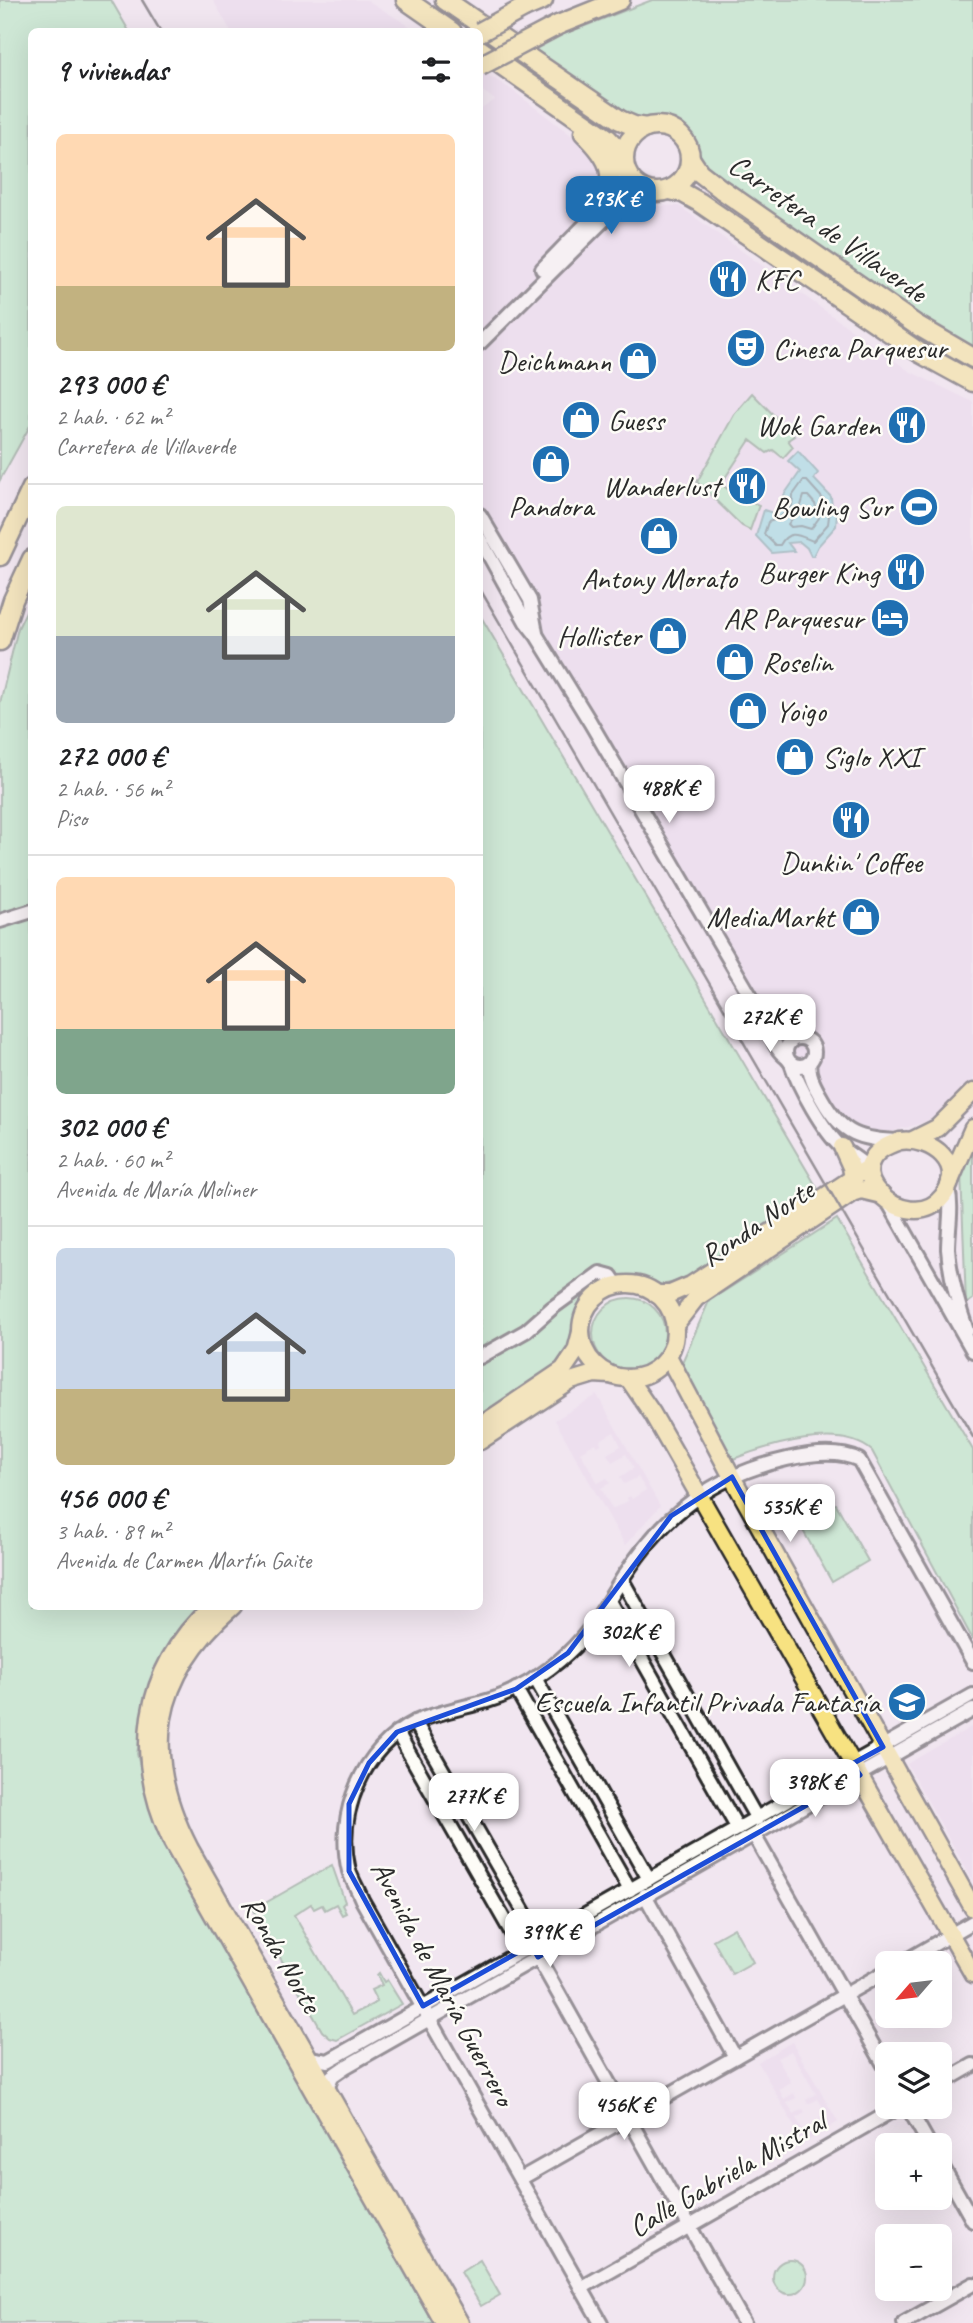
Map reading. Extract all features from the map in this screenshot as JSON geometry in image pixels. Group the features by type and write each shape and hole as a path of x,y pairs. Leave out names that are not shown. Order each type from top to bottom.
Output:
{"highway":[{"path":"406,0 446,28"},
{"path":"445,0 615,117 646,128 661,126 677,132 687,146 691,160 686,176 670,190 646,191 632,181 625,163 608,139 483,52"},
{"path":"483,30 543,0"},
{"path":"483,64 558,25 620,0"},
{"path":"546,96 596,145 607,160 609,186 597,212"},
{"path":"625,163 633,136 646,128"},
{"name":"Carretera de Villaverde","path":"691,160 699,172 721,189 915,324 973,358"},
{"name":"Carretera de Villaverde","path":"670,190 683,193 699,202 913,349 973,382"},
{"path":"0,556 28,496"},
{"path":"0,641 13,600 28,568"}],"main road":[{"path":"973,1092 932,1132 877,1152 868,1168 873,1181 884,1197 904,1209 920,1210 937,1202 949,1184 973,1128"},
{"path":"907,1141 928,1143 941,1153 948,1164 949,1184"},
{"path":"842,1147 853,1178"},
{"name":"Ronda Norte","path":"617,1285 638,1285 656,1294 670,1294 691,1285 868,1168"},
{"name":"Ronda Norte","path":"668,1356 675,1336 675,1325 695,1298 852,1193 861,1189 884,1197"},
{"path":"483,1424 563,1370 576,1351 584,1315 592,1301 603,1291 617,1285"},
{"path":"656,1294 665,1302 675,1325"},
{"path":"581,1330 589,1357 610,1375"},
{"path":"483,1439 571,1381 594,1374 628,1378 651,1373 668,1356 732,1477 973,1908"},
{"path":"628,1378 652,1413 973,1975"},
{"name":"Ronda Norte","path":"209,1610 166,1665 154,1698 148,1736 148,1760 156,1804 172,1842 444,2323"},
{"name":"Ronda Norte","path":"229,1610 191,1650 171,1690 163,1717 161,1738 164,1785 190,1849 460,2323"}],"street":[{"path":"483,328 614,195 625,163"},
{"path":"483,339 618,206 632,196 646,191"},
{"path":"483,520 530,600 537,636"},
{"path":"483,544 771,1031 774,1043 781,1053 798,1066 809,1063"},
{"path":"0,921 28,912"},
{"path":"771,1031 792,1041 804,1039 811,1043 814,1052 809,1063 812,1081 830,1113 842,1126 868,1138 907,1141"},
{"path":"792,1041 788,1048 789,1060 823,1124 842,1147 868,1168"},
{"path":"949,1184 950,1268 973,1350"},
{"path":"884,1197 973,1350"},
{"path":"483,1355 526,1331 600,1273 611,1276 617,1285"},
{"name":"Avenida de María Guerrero","path":"601,2323 362,1900 349,1871 346,1821 355,1788 369,1763 397,1732 415,1723 488,1701 516,1689 568,1653 600,1616 654,1534 671,1516 698,1496 760,1465 800,1456 847,1454 859,1460 973,1662"},
{"path":"622,1580 757,1819"},
{"path":"609,1601 738,1829"},
{"path":"534,1678 649,1879"},
{"path":"516,1689 630,1890"},
{"path":"309,2058 328,2061 532,1948 738,1829 886,1752 973,1695"},
{"path":"886,1752 973,1710"},
{"path":"677,1721 695,1711"},
{"path":"415,1723 532,1948"},
{"path":"397,1732 532,1948 744,2323"},
{"path":"327,2089 332,2076 430,2018 532,1948 645,1895 754,1835 856,1769"},
{"path":"754,1835 875,2049"},
{"path":"645,1895 735,2057"},
{"path":"923,1951 973,1922"},
{"path":"520,2179 875,1978"},
{"path":"952,2077 973,2065"},
{"name":"Calle Gabriela Mistral","path":"581,2288 878,2119"},
{"path":"952,2183 973,2221"},
{"path":"904,2323 973,2284"}],"highlighted area":[{"path":"732,1477 883,1747 852,1764 860,1775 538,1957 531,1945 423,2006 349,1871 349,1804 369,1763 397,1732 516,1689 568,1653 671,1516"}],"shaded area":[{"path":"213,0 367,0 412,28 388,28 383,25 379,28 229,28"},
{"path":"483,72 512,90 588,148 613,181 641,205 679,206 909,371 973,402 973,1082 942,1112 922,1123 886,1133 848,1123 828,1138 637,820 483,551 483,108 495,100 483,91"},
{"path":"597,1395 660,1506 625,1545 555,1420","holes":["614,1432 621,1446 607,1454 612,1462 626,1454 634,1468 620,1477 624,1484 638,1477 646,1490 632,1499 630,1496 628,1501 612,1509 601,1488 610,1483 607,1478 598,1483 580,1452 595,1443 598,1446 601,1444 600,1440"]},
{"path":"973,1726 973,1881 907,1764"},
{"path":"792,2042 838,2122 804,2143 758,2062","holes":["791,2051 816,2094 806,2100 808,2104 818,2099 827,2114 819,2118 823,2126 814,2131 811,2126 803,2130 796,2118 805,2113 803,2109 794,2114 787,2103 796,2098 794,2093 784,2099 779,2089 791,2082 777,2058"]}],"green space":[{"path":"0,0 111,0 127,28 28,28 28,429 0,480"},
{"path":"652,0 973,0 973,352 729,187 697,157 695,141 673,125 645,122 621,114 530,52 564,34"},
{"path":"752,393 794,436 788,440 793,447 783,458 773,450 767,453 750,440 721,484 737,496 747,496 749,501 759,505 750,530 742,526 697,482 735,413"},
{"path":"28,607 28,1610 199,1610 170,1644 146,1703 137,1754 155,1824 433,2323 0,2323 0,703 18,628"},
{"path":"483,620 819,1191 685,1280 661,1285 632,1279 603,1284 583,1303 570,1343 555,1366 483,1415"},
{"path":"973,1149 973,1299 966,1304 961,1172"},
{"path":"837,1219 973,1450 973,1640 872,1451 859,1443 842,1438 804,1439 733,1459 680,1367 709,1301"},
{"path":"636,1298 655,1308 663,1320 663,1348 655,1360 643,1368 622,1370 603,1360 595,1348 593,1327 603,1308 615,1300"},
{"path":"836,1504 868,1561 832,1582 792,1511"},
{"path":"332,1865 345,1902 342,1905 346,1913 342,1915 336,1904 325,1910 322,1905 314,1909 311,1904 294,1915 352,2015 377,2002 371,1990 382,1985 377,1975 379,1973 384,1982 387,1980 402,2004 337,2040 322,2031 253,1910"},
{"path":"734,1928 753,1962 732,1974 713,1940"},
{"path":"480,2260 500,2295 481,2306 461,2272"},
{"path":"790,2260 802,2265 807,2277 802,2289 790,2294 778,2289 773,2277 778,2265"}],"water":[{"path":"798,451 818,473 814,479 831,497 832,508 837,512 836,526 818,546 813,556 800,542 788,543 794,551 772,553 756,536 764,510 773,513 787,501 784,495 800,472 788,461"}],"railway":[{"path":"142,0 159,28"},
{"path":"483,594 973,1437"}],"place":[{"name":"KFC","path":"728,279"},
{"name":"Cinesa Parquesur","path":"746,348"},
{"name":"Deichmann","path":"638,361"},
{"name":"Guess","path":"581,420"},
{"name":"Wok Garden","path":"907,425"},
{"name":"Pandora","path":"551,464"},
{"name":"Wanderlust","path":"747,486"},
{"name":"Bowling Sur","path":"919,507"},
{"name":"Antony Morato","path":"659,536"},
{"name":"Burger King","path":"906,572"},
{"name":"AR Parquesur","path":"890,618"},
{"name":"Hollister","path":"668,636"},
{"name":"Roselin","path":"735,662"},
{"name":"Yoigo","path":"748,711"},
{"name":"Siglo XXI","path":"795,757"},
{"name":"Dunkin' Coffee","path":"851,820"},
{"name":"MediaMarkt","path":"861,917"},
{"name":"Escuela Infantil Privada Fantasía","path":"907,1702"}]}
